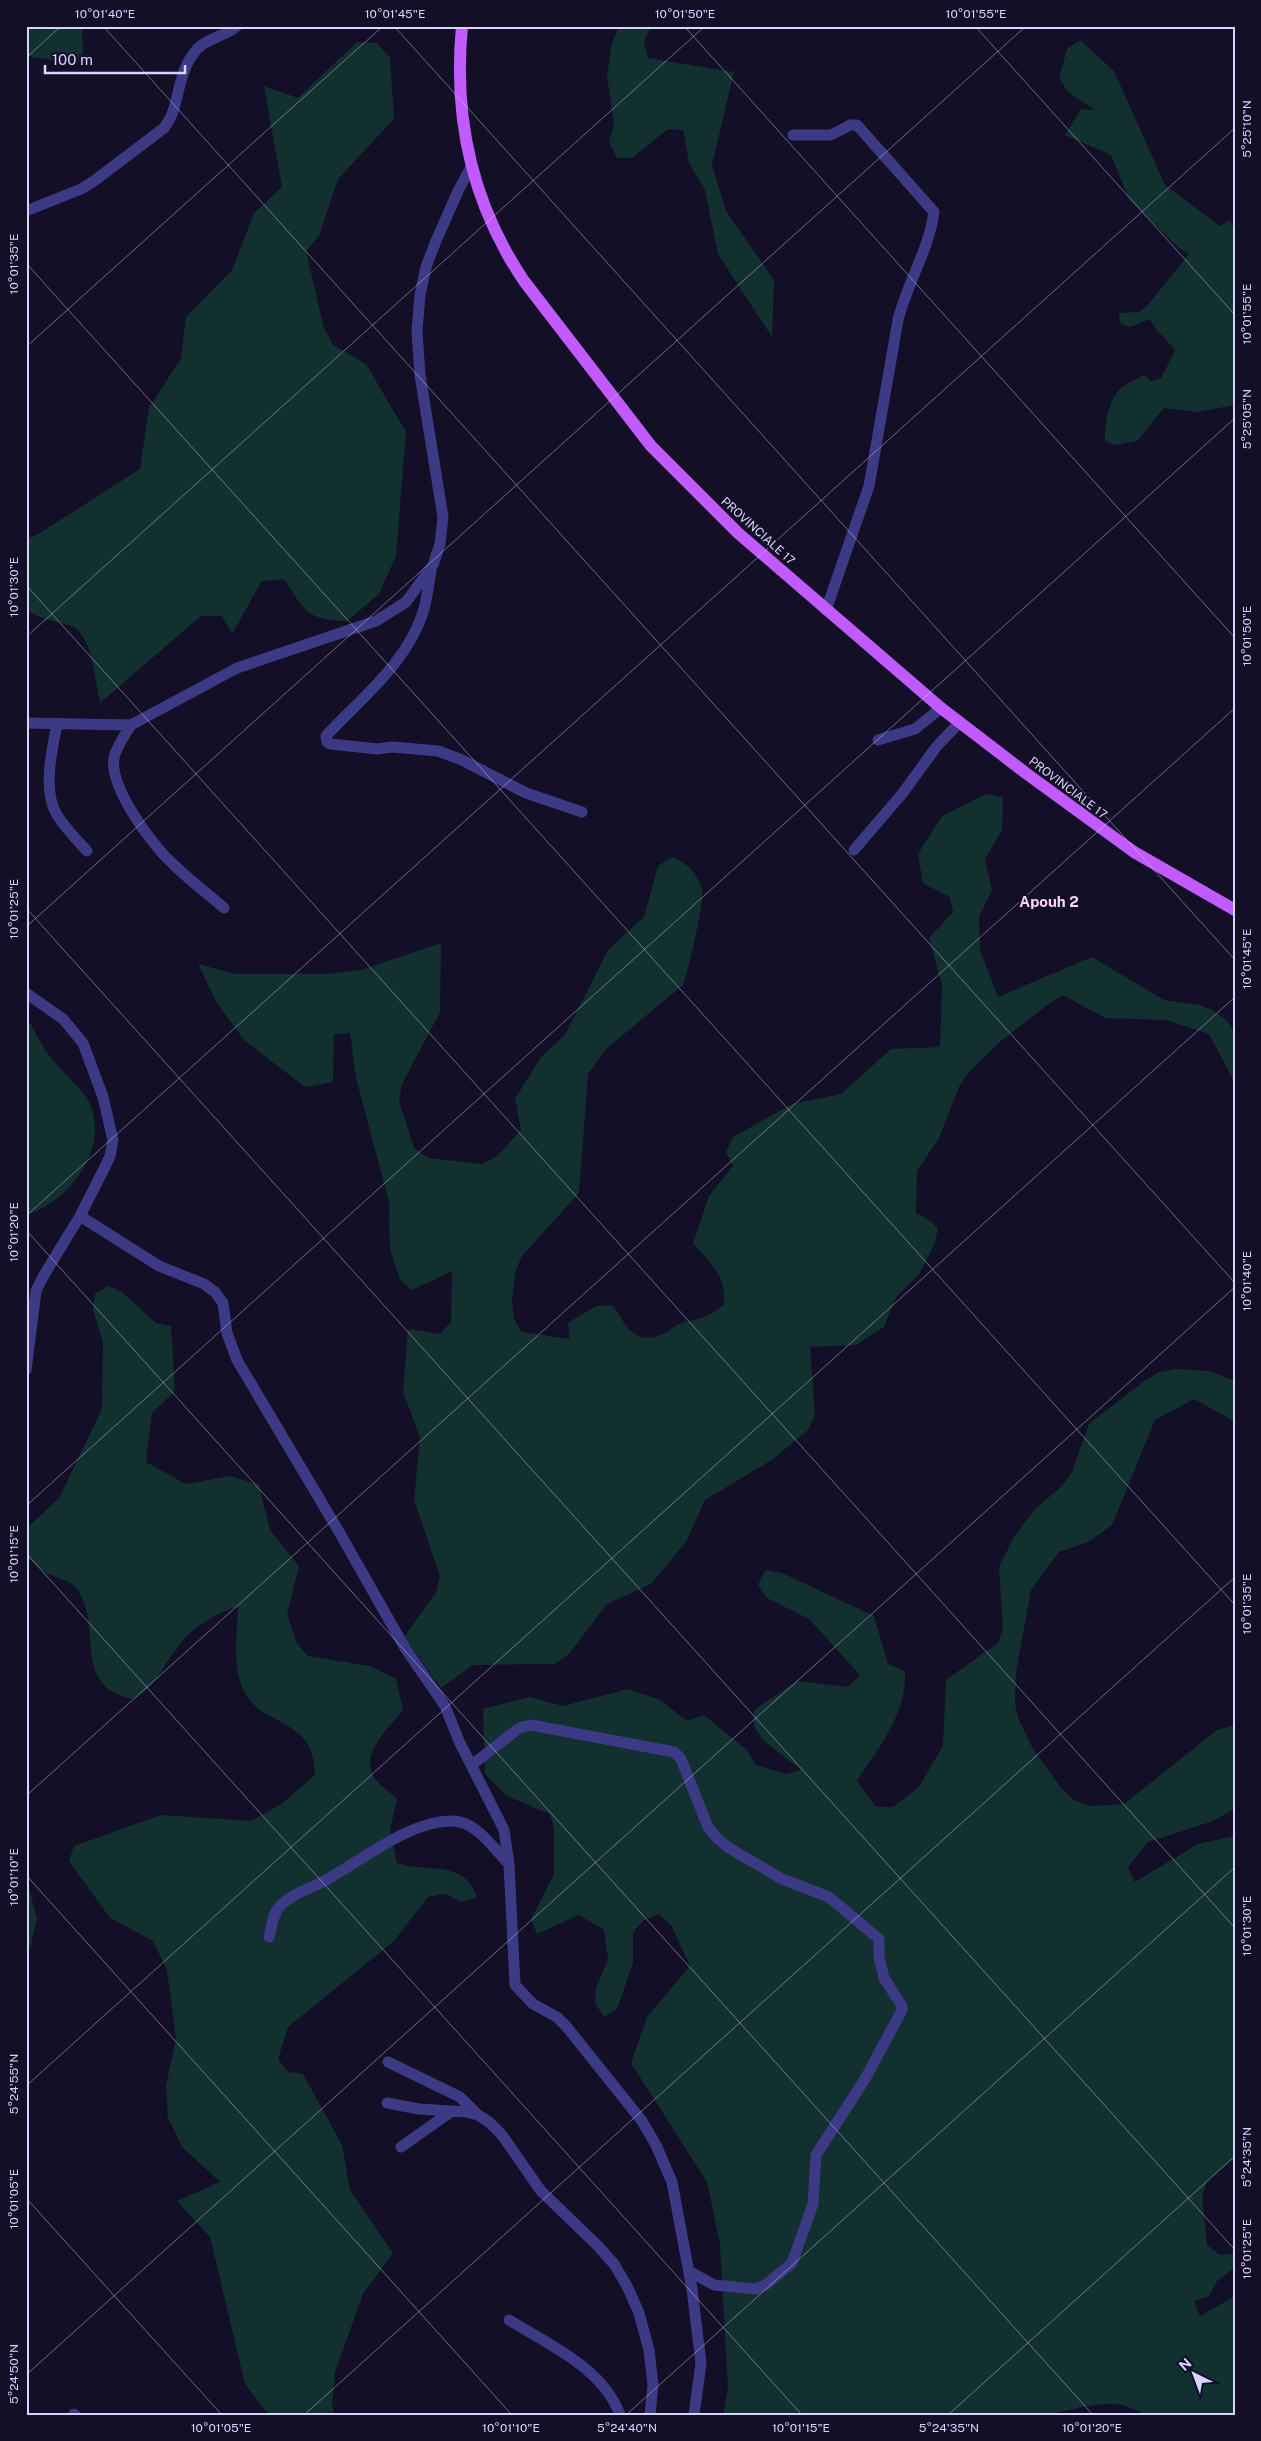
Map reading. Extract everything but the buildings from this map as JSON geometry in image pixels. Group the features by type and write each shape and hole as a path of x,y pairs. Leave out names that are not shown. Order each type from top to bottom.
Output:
{"main road":[{"name":"PROVINCIALE 17","path":"462,26 460,90 471,167 488,218 505,253 541,305 626,414 678,475 738,533 942,708 1087,820 1134,852 1235,910"}],"street":[{"path":"26,211 87,185 164,128 173,117 176,94 188,60 198,48 237,26"},
{"path":"794,134 832,135 850,125 857,125 934,212 932,228 902,303 869,486 826,610"},
{"path":"471,167 446,216 431,253 426,267 418,313 418,355 424,405 443,517 440,544 432,565 423,610 410,638 389,671 326,736 327,742 330,744 378,749 392,747 438,751 462,760 526,793 582,812"},
{"path":"26,723 131,724 237,668 376,621 406,602 432,565"},
{"path":"878,740 915,729 942,708"},
{"path":"854,850 902,794 937,746 960,722"},
{"path":"57,724 50,761 50,786 54,805 58,816 87,851"},
{"path":"131,724 114,758 115,774 126,800 156,845 171,863 224,908"},
{"path":"26,993 63,1020 83,1043 96,1073 112,1128 110,1156 80,1216 31,1294 26,1370"},
{"path":"80,1216 160,1266 204,1284 221,1299 227,1333 237,1360 338,1530 405,1648 445,1706 459,1741 504,1830 509,1864 515,1985 533,2004 557,2017 566,2026 620,2092 656,2145 672,2182 689,2271 701,2363 694,2415"},
{"path":"472,1765 519,1728 531,1726 674,1752 680,1759 708,1827 718,1839 729,1848 785,1881 829,1897 880,1939 879,1957 884,1978 902,2006 902,2010 865,2078 816,2155 813,2204 792,2263 767,2284 756,2290 714,2285 689,2271"},
{"path":"269,1936 277,1910 287,1900 346,1869 401,1835 416,1829 449,1822 466,1824 509,1864"},
{"path":"388,2062 460,2097 489,2122 502,2135 541,2190 605,2253 627,2286 639,2313 649,2350 653,2385 650,2415"},
{"path":"388,2103 419,2110 478,2114"},
{"path":"401,2148 452,2111"},
{"path":"509,2320 590,2372 611,2397 620,2415"}],"green space":[{"path":"26,26 80,26 82,29 83,55 77,64 26,56"},
{"path":"619,26 651,26 644,42 648,58 734,72 712,165 726,211 774,280 772,337 718,254 705,190 689,163 683,130 668,129 632,158 617,158 609,142 614,124 607,76 612,43"},
{"path":"1080,40 1114,71 1165,185 1220,226 1230,220 1235,232 1235,405 1197,412 1164,408 1137,441 1115,445 1105,441 1105,435 1109,409 1117,392 1144,375 1151,381 1161,378 1175,351 1155,328 1150,319 1130,327 1120,323 1119,313 1139,312 1147,306 1189,254 1179,248 1129,199 1111,155 1065,135 1081,109 1095,110 1068,92 1059,78 1067,49"},
{"path":"357,42 377,43 390,58 394,119 338,179 319,236 306,251 324,328 333,345 366,364 406,432 396,556 379,594 347,621 323,619 308,612 284,579 262,581 232,634 222,616 201,616 100,703 89,650 79,632 73,627 37,616 26,609 26,539 40,533 140,469 149,408 181,358 186,317 232,270 254,213 282,187 264,86 298,98"},
{"path":"986,794 1003,797 1002,830 985,859 992,890 979,917 980,950 998,997 1092,957 1164,1000 1200,1005 1214,1011 1228,1022 1235,1034 1235,1083 1209,1034 1166,1020 1105,1018 1063,995 1050,1003 1002,1040 967,1074 959,1087 939,1138 917,1171 916,1213 932,1222 938,1229 934,1245 919,1274 896,1297 884,1327 856,1345 810,1347 815,1415 808,1430 773,1459 705,1500 686,1542 651,1584 607,1604 569,1654 555,1664 473,1665 441,1688 404,1637 436,1592 440,1576 414,1500 420,1437 403,1392 408,1329 440,1334 451,1322 452,1271 412,1290 400,1280 390,1249 389,1202 356,1078 350,1033 334,1034 333,1082 305,1087 244,1040 217,1003 198,964 236,974 327,974 361,970 441,943 440,1012 402,1084 399,1101 414,1148 428,1158 482,1164 496,1157 521,1130 515,1099 541,1057 565,1035 608,950 644,917 658,866 672,857 687,866 698,879 702,896 696,937 683,985 606,1049 588,1074 579,1193 522,1256 516,1270 512,1301 514,1318 521,1332 570,1339 568,1323 596,1306 613,1305 632,1332 638,1336 653,1337 665,1333 679,1324 708,1316 724,1304 723,1285 720,1277 693,1243 709,1196 733,1166 726,1152 733,1137 792,1104 841,1094 891,1049 940,1047 942,985 929,938 953,912 950,897 923,883 918,854 942,816"},
{"path":"26,1016 49,1055 81,1090 89,1102 94,1120 94,1137 90,1155 82,1171 71,1186 42,1208 26,1215"},
{"path":"108,1286 122,1292 156,1323 171,1326 175,1391 152,1413 146,1462 186,1484 230,1476 259,1485 270,1530 299,1566 287,1614 297,1644 308,1656 370,1666 396,1679 403,1710 373,1750 371,1768 376,1780 397,1799 390,1830 397,1863 454,1872 471,1885 477,1897 461,1902 445,1894 428,1897 394,1941 288,2027 278,2059 288,2072 303,2074 342,2145 350,2190 393,2253 363,2294 335,2372 332,2406 335,2415 269,2415 245,2384 210,2237 177,2201 220,2182 182,2147 168,2118 166,2086 176,2038 167,1970 153,1941 110,1918 69,1861 74,1846 161,1815 251,1821 280,1805 315,1775 313,1756 307,1743 287,1725 253,1704 245,1693 236,1662 238,1606 210,1619 185,1638 150,1686 132,1699 113,1692 101,1681 94,1668 85,1604 75,1586 44,1571 26,1557 26,1529 59,1498 102,1409 103,1343 93,1310 95,1294"},
{"path":"1176,1369 1209,1371 1235,1381 1235,1422 1194,1399 1155,1420 1112,1525 1088,1542 1059,1552 1031,1590 1016,1672 1015,1704 1019,1720 1033,1749 1062,1789 1074,1800 1090,1806 1124,1804 1217,1730 1235,1725 1235,1809 1210,1822 1148,1842 1128,1867 1135,1882 1198,1844 1235,1836 1235,2161 1232,2160 1208,2180 1202,2196 1207,2245 1220,2255 1235,2253 1235,2267 1217,2281 1209,2296 1194,2301 1200,2316 1235,2296 1235,2415 1144,2415 1124,2406 1103,2404 1060,2412 1057,2415 723,2415 728,2389 720,2244 707,2182 631,2063 647,2017 690,1966 671,1925 659,1914 644,1920 633,1932 633,1963 617,2009 604,2017 595,2003 596,1988 608,1960 604,1930 579,1915 537,1934 531,1919 554,1874 554,1829 550,1814 507,1796 485,1774 483,1709 530,1697 563,1706 628,1689 660,1700 687,1721 704,1715 747,1750 756,1765 786,1774 801,1770 763,1740 754,1727 754,1710 797,1681 848,1687 860,1675 809,1619 767,1598 758,1585 765,1570 782,1573 874,1616 888,1664 905,1671 901,1702 896,1716 882,1743 857,1781 876,1807 893,1807 919,1787 943,1746 946,1680 998,1643 1003,1629 999,1567 1014,1537 1035,1509 1062,1486 1072,1472 1089,1424 1143,1382 1159,1372"},
{"path":"26,1878 37,1918 31,1945 26,1949"}],"district":[{"name":"Apouh 2","path":"1049,901"}]}
